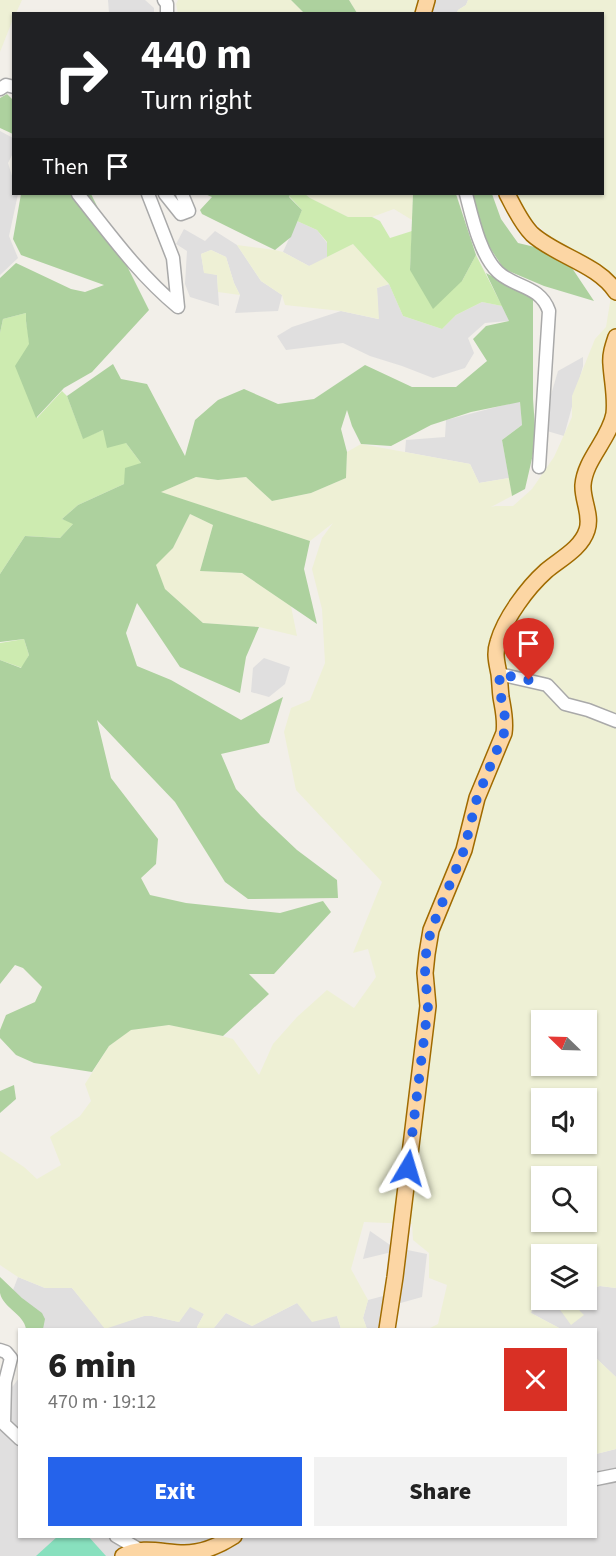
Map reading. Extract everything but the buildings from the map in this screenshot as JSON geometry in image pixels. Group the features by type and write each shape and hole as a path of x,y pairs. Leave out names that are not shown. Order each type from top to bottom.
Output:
{"main road":[{"path":"508,195 530,232 559,253 599,274 616,292"},
{"path":"387,1328 428,1006 425,973 431,930 464,850 477,798 504,733 505,717 496,650 506,622 527,592 545,572 578,546 587,531 589,523 583,483 589,464 604,439 613,416 615,397 611,354 616,337"},
{"path":"123,1556 140,1550 186,1553 225,1542 231,1538"}],"street":[{"path":"79,195 124,252 178,307 173,258 148,195"},
{"path":"166,195 182,214 189,212 182,195"},
{"path":"466,195 489,262 505,277 532,289 546,303 549,311 539,467"},
{"path":"499,674 547,685 565,704 616,721"},
{"path":"0,1350 6,1352 11,1358 5,1382 4,1424 18,1437"},
{"path":"597,1479 616,1475"},
{"path":"119,1538 140,1550"}],"shaded area":[{"path":"108,0 145,0 154,8 154,12 109,12"},
{"path":"417,0 468,0 466,5 457,12 417,12 419,9"},
{"path":"0,131 12,137 12,155 8,163 12,176 12,195 18,195 9,236 18,258 0,275"},
{"path":"297,221 317,230 327,243 327,262 309,266 283,252"},
{"path":"184,229 205,241 215,231 237,245 261,281 282,295 278,311 235,313 240,295 226,257 211,250 201,254 204,272 217,275 219,306 190,297 185,284 187,251 176,244"},
{"path":"389,284 403,316 442,329 456,315 482,302 502,306 509,321 485,323 468,338 474,353 465,368 433,378 370,356 343,343 286,350 277,336 292,327 341,311 378,319 377,288"},
{"path":"583,357 583,366 564,436 547,431 548,405 558,371"},
{"path":"520,401 522,425 502,440 509,478 479,483 470,464 405,452 406,440 445,437 446,420"},
{"path":"264,658 290,667 285,684 269,697 251,692 253,668"},
{"path":"370,1231 393,1247 427,1254 422,1297 397,1304 393,1328 367,1328 363,1318 368,1300 387,1295 392,1252 363,1259"},
{"path":"18,1277 45,1288 72,1288 105,1328 42,1328 22,1298 13,1290"},
{"path":"597,1287 616,1288 616,1377 597,1359 597,1328 559,1328 531,1313 532,1310 597,1310"},
{"path":"297,1303 337,1316 341,1328 214,1328 226,1313 252,1326"},
{"path":"190,1306 204,1314 197,1327 105,1328 144,1316 179,1322"},
{"path":"18,1379 18,1538 597,1538 597,1454 616,1449 616,1556 0,1556 0,1403"}],"green space":[{"path":"0,0 22,0 16,12 12,12 12,22 0,52"},
{"path":"178,0 291,0 303,12 178,12 176,4"},
{"path":"291,0 349,0 356,12 303,12"},
{"path":"349,0 417,0 419,9 417,12 356,12"},
{"path":"468,0 616,0 616,1288 597,1287 597,1244 531,1244 531,1313 559,1328 430,1328 438,1324 447,1285 429,1278 429,1253 413,1240 412,1224 364,1222 351,1269 368,1300 363,1318 367,1328 341,1328 337,1316 312,1322 297,1303 252,1326 226,1313 214,1328 198,1328 204,1314 190,1307 179,1322 144,1316 104,1328 72,1288 45,1288 18,1277 0,1265 0,1151 37,1179 61,1165 50,1137 80,1116 91,1101 85,1084 109,1046 130,1030 169,1025 233,1039 259,1075 273,1044 297,1017 327,990 354,1008 376,977 368,949 353,953 382,882 296,790 284,732 291,708 310,700 325,663 322,609 312,569 322,538 333,523 310,541 160,492 196,477 218,480 246,477 272,501 311,493 346,478 347,452 361,444 470,464 479,483 509,478 512,496 491,507 513,506 532,489 554,457 572,417 572,396 595,339 606,327 614,278 563,249 506,195 604,195 604,12 457,12 466,5"},
{"path":"7,94 12,99 12,134 0,128 0,98"},
{"path":"21,195 92,195 149,310 92,372 64,388 36,418 15,366 29,344 26,313 3,319 0,333 0,278 16,263 71,289 85,292 104,285 21,255 13,239"},
{"path":"207,195 290,195 302,210 291,237 275,250 202,214 200,210 212,197"},
{"path":"306,195 413,195 412,220 394,209 372,217 348,217"},
{"path":"306,195 348,217 372,217 380,221 390,238 412,231 410,270 462,281 476,255 502,306 482,302 456,315 442,329 403,316 389,284 353,244 327,257 327,242 317,230 297,221 302,210 289,196"},
{"path":"413,195 456,195 476,255 462,281 433,309 410,270"},
{"path":"467,195 492,195 501,219 518,243 539,248 572,268 594,301 544,286 504,269 488,245"},
{"path":"353,244 389,284 377,288 379,319 341,311 285,305 282,295 261,281 237,245 283,252 309,266"},
{"path":"211,250 226,257 240,295 218,292 217,275 204,273 201,254"},
{"path":"486,273 533,298 533,399 536,441 525,489 512,496 502,440 522,425 520,402 471,412 431,425 391,446 361,444 347,410 341,429 347,452 346,478 311,493 272,501 246,477 218,480 196,477 161,492 310,541 304,569 317,624 242,573 200,571 213,525 190,514 173,548 156,565 165,589 203,623 259,627 246,657 240,693 180,667 137,603 126,633 137,666 171,680 241,720 283,697 269,743 221,754 236,789 297,850 337,880 338,898 248,899 225,882 175,802 97,720 111,778 158,839 156,864 141,878 150,895 186,903 280,913 323,901 331,912 274,974 249,974 269,994 223,1036 169,1025 131,1030 109,1046 92,1072 34,1063 16,1055 0,1038 0,1030 6,1015 35,1002 42,987 23,968 15,965 0,984 0,660 21,668 29,655 24,639 0,642 0,574 25,536 60,538 73,524 62,519 78,505 124,484 125,468 141,463 126,443 107,448 103,430 83,439 67,396 113,364 121,379 147,384 185,456 195,420 218,400 244,389 278,404 314,399 365,365 412,387 456,387 487,361 473,339 486,326 509,321"},
{"path":"26,313 37,418 62,391 67,396 83,438 103,430 126,443 141,463 124,484 78,505 62,519 74,523 60,538 25,536 0,574 0,333 3,319"},
{"path":"190,514 213,525 200,571 242,573 291,606 297,636 259,627 203,623 165,589 155,565 173,548"},
{"path":"24,639 29,655 22,668 0,660 0,643"},
{"path":"14,1085 16,1099 0,1113 0,1091"},
{"path":"0,1277 42,1313 45,1319 43,1328 26,1328 22,1319 5,1303 0,1293"},
{"path":"560,1310 579,1310 584,1315 571,1325"},
{"path":"597,1359 616,1377 616,1449 597,1454"},
{"path":"56,1538 90,1538 106,1556 36,1556"}],"route":[{"path":"408,1168 428,1006 425,973 431,930 464,850 477,798 504,733 506,724 499,674 529,680"}]}
